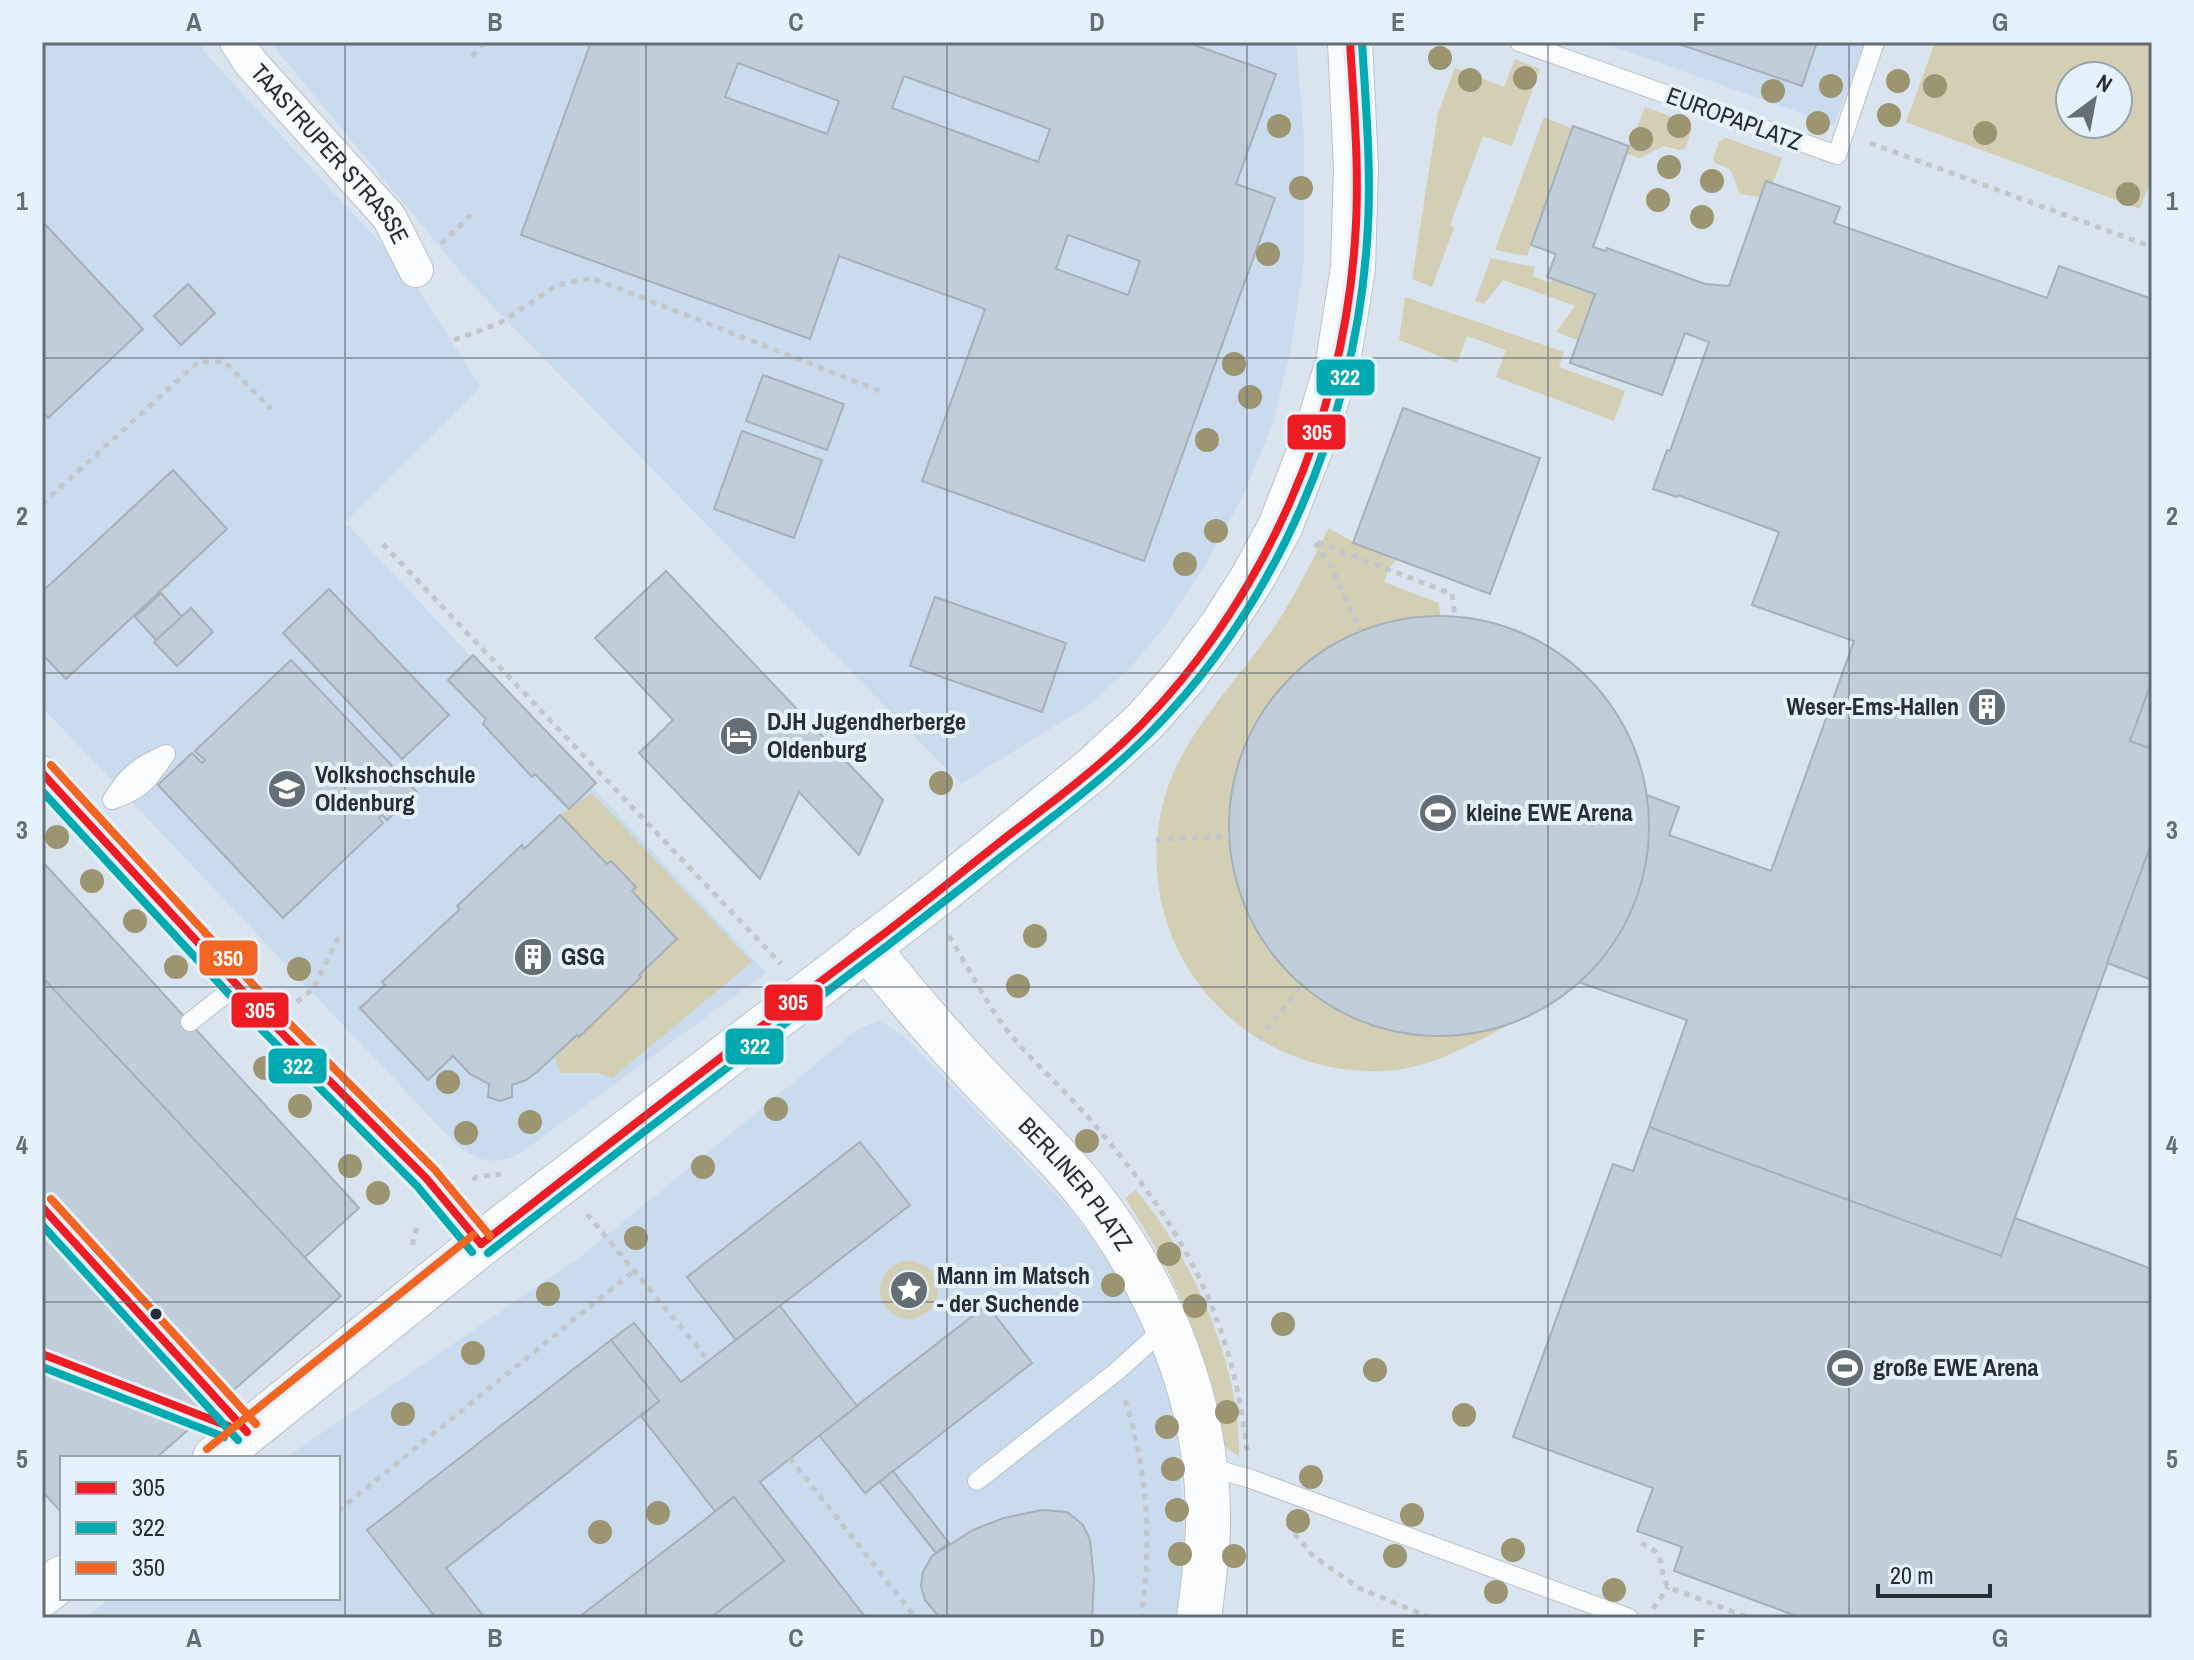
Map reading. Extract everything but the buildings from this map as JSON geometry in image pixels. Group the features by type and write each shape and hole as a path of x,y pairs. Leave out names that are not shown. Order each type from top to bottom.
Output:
{"street":[{"name":"TAASTRUPER STRASSE","path":"237,42 250,62 389,217 416,270"},
{"path":"217,1456 481,1244 1094,768 1145,721 1183,678 1221,627 1280,527 1316,434 1338,362 1353,268 1356,168 1350,42"},
{"path":"42,773 271,1022 426,1178 481,1244"},
{"name":"BERLINER PLATZ","path":"867,947 913,1006 1089,1194 1136,1264 1167,1326 1184,1368 1205,1466 1208,1521 1199,1618"},
{"path":"42,1594 60,1580"}],"lane":[{"name":"EUROPAPLATZ","path":"1519,42 1837,155 1875,42"},
{"path":"190,1022 237,985"},
{"path":"977,1481 1116,1372 1167,1326"},
{"path":"1205,1466 1251,1479 1629,1618"}],"path":[{"path":"472,56 485,42"},
{"path":"416,270 475,211"},
{"path":"454,340 498,324 558,285 592,278 882,392"},
{"path":"42,504 198,362 225,362 271,409"},
{"path":"1360,631 1332,568 1311,539 1452,594 1455,616"},
{"path":"383,544 784,968"},
{"path":"1156,840 1229,836"},
{"path":"271,1022 313,989 341,933"},
{"path":"1259,1039 1302,985"},
{"path":"586,1213 709,1361"},
{"path":"340,1509 634,1271"},
{"path":"1116,1372 1132,1421 1147,1513 1141,1618"},
{"path":"790,1458 916,1618"},
{"path":"1251,1479 1313,1556 1359,1588 1431,1618"},
{"path":"1641,1543 1658,1554 1662,1576 1668,1587 1750,1618"},
{"path":"1647,1618 1668,1587"}],"shaded area":[{"path":"42,42 202,42 204,52 407,272 481,387 346,523 766,973 510,1158 496,1161 480,1159 450,1138 42,707"},
{"path":"270,42 1296,42 1304,138 1304,261 1291,347 1273,423 1242,498 1203,569 1165,626 1131,667 1092,703 961,784 468,281"},
{"path":"1601,42 1865,42 1834,125"},
{"path":"1935,42 2152,42 2152,176 2140,209 1906,122"},
{"path":"1515,59 1540,69 1512,146 1483,136 1450,225 1454,228 1432,287 1412,279 1438,113 1455,68 1504,87"},
{"path":"1645,107 1689,123 1692,129 1685,149 1664,146 1639,158 1627,154"},
{"path":"1544,117 1573,129 1527,256 1495,250"},
{"path":"1726,138 1782,158 1773,183 1766,181 1760,197 1740,194 1730,169 1715,163 1713,158 1719,142"},
{"path":"1491,258 1535,267 1533,276 1550,283 1552,278 1595,294 1578,340 1556,332 1575,306 1503,280 1484,304 1475,301"},
{"path":"1405,297 1564,352 1559,367 1625,391 1614,421 1496,377 1506,350 1467,336 1457,363 1399,340"},
{"path":"1329,528 1353,542 1397,559 1389,568 1384,582 1439,603 1440,615 1387,622 1347,637 1317,655 1291,678 1268,704 1238,766 1230,800 1229,836 1236,876 1250,914 1271,948 1298,978 1329,1003 1365,1022 1403,1033 1444,1036 1510,1024 1450,1054 1403,1069 1386,1071 1332,1067 1282,1051 1239,1025 1204,990 1177,949 1161,901 1157,850 1165,796 1173,773 1212,709 1281,617"},
{"path":"592,793 752,962 612,1078 598,1073 561,1073 554,1056 577,1035 580,1037 676,939 632,891 635,887 611,861 607,864 560,815"},
{"path":"880,1020 908,1040 1066,1205 1105,1255 1138,1311 1162,1375 1174,1418 1179,1455 1185,1549 1179,1618 86,1618 107,1600 340,1600 340,1456 288,1456 579,1258 858,1029"},
{"path":"1136,1190 1176,1247 1210,1315 1232,1387 1239,1457 1222,1444 1209,1378 1175,1285 1125,1198"},
{"path":"909,1261 929,1270 938,1290 929,1310 909,1319 889,1310 880,1290 889,1270"}],"transit line":[{"name":"305","path":"481,1244 1096,767 1142,724 1186,674 1226,619 1261,562 1290,501 1315,438 1334,373 1347,307 1355,240 1356,141 1350,42"},
{"name":"322","path":"488,1253 1101,778 1148,735 1194,684 1235,629 1270,570 1301,508 1326,443 1346,377 1359,309 1367,241 1368,142 1362,42"},
{"name":"350","path":"51,765 280,1014 435,1170 490,1236"},
{"name":"305","path":"42,773 271,1022 426,1178 481,1244"},
{"name":"322","path":"42,791 262,1030 417,1186 472,1252"},
{"name":"350","path":"51,1199 256,1424"},
{"name":"305","path":"42,1207 247,1432"},
{"name":"322","path":"42,1225 238,1440"},
{"name":"350","path":"207,1449 473,1235"},
{"name":"305","path":"42,1354 228,1426"},
{"name":"322","path":"42,1367 224,1437"}],"place":[{"name":"Weser-Ems-Hallen","path":"1987,707"},
{"name":"DJH Jugendherberge Oldenburg","path":"739,736"},
{"name":"Volkshochschule Oldenburg","path":"287,789"},
{"name":"kleine EWE Arena","path":"1438,813"},
{"name":"GSG","path":"533,957"},
{"name":"Mann im Matsch - der Suchende","path":"909,1290"},
{"name":"große EWE Arena","path":"1845,1368"}]}
